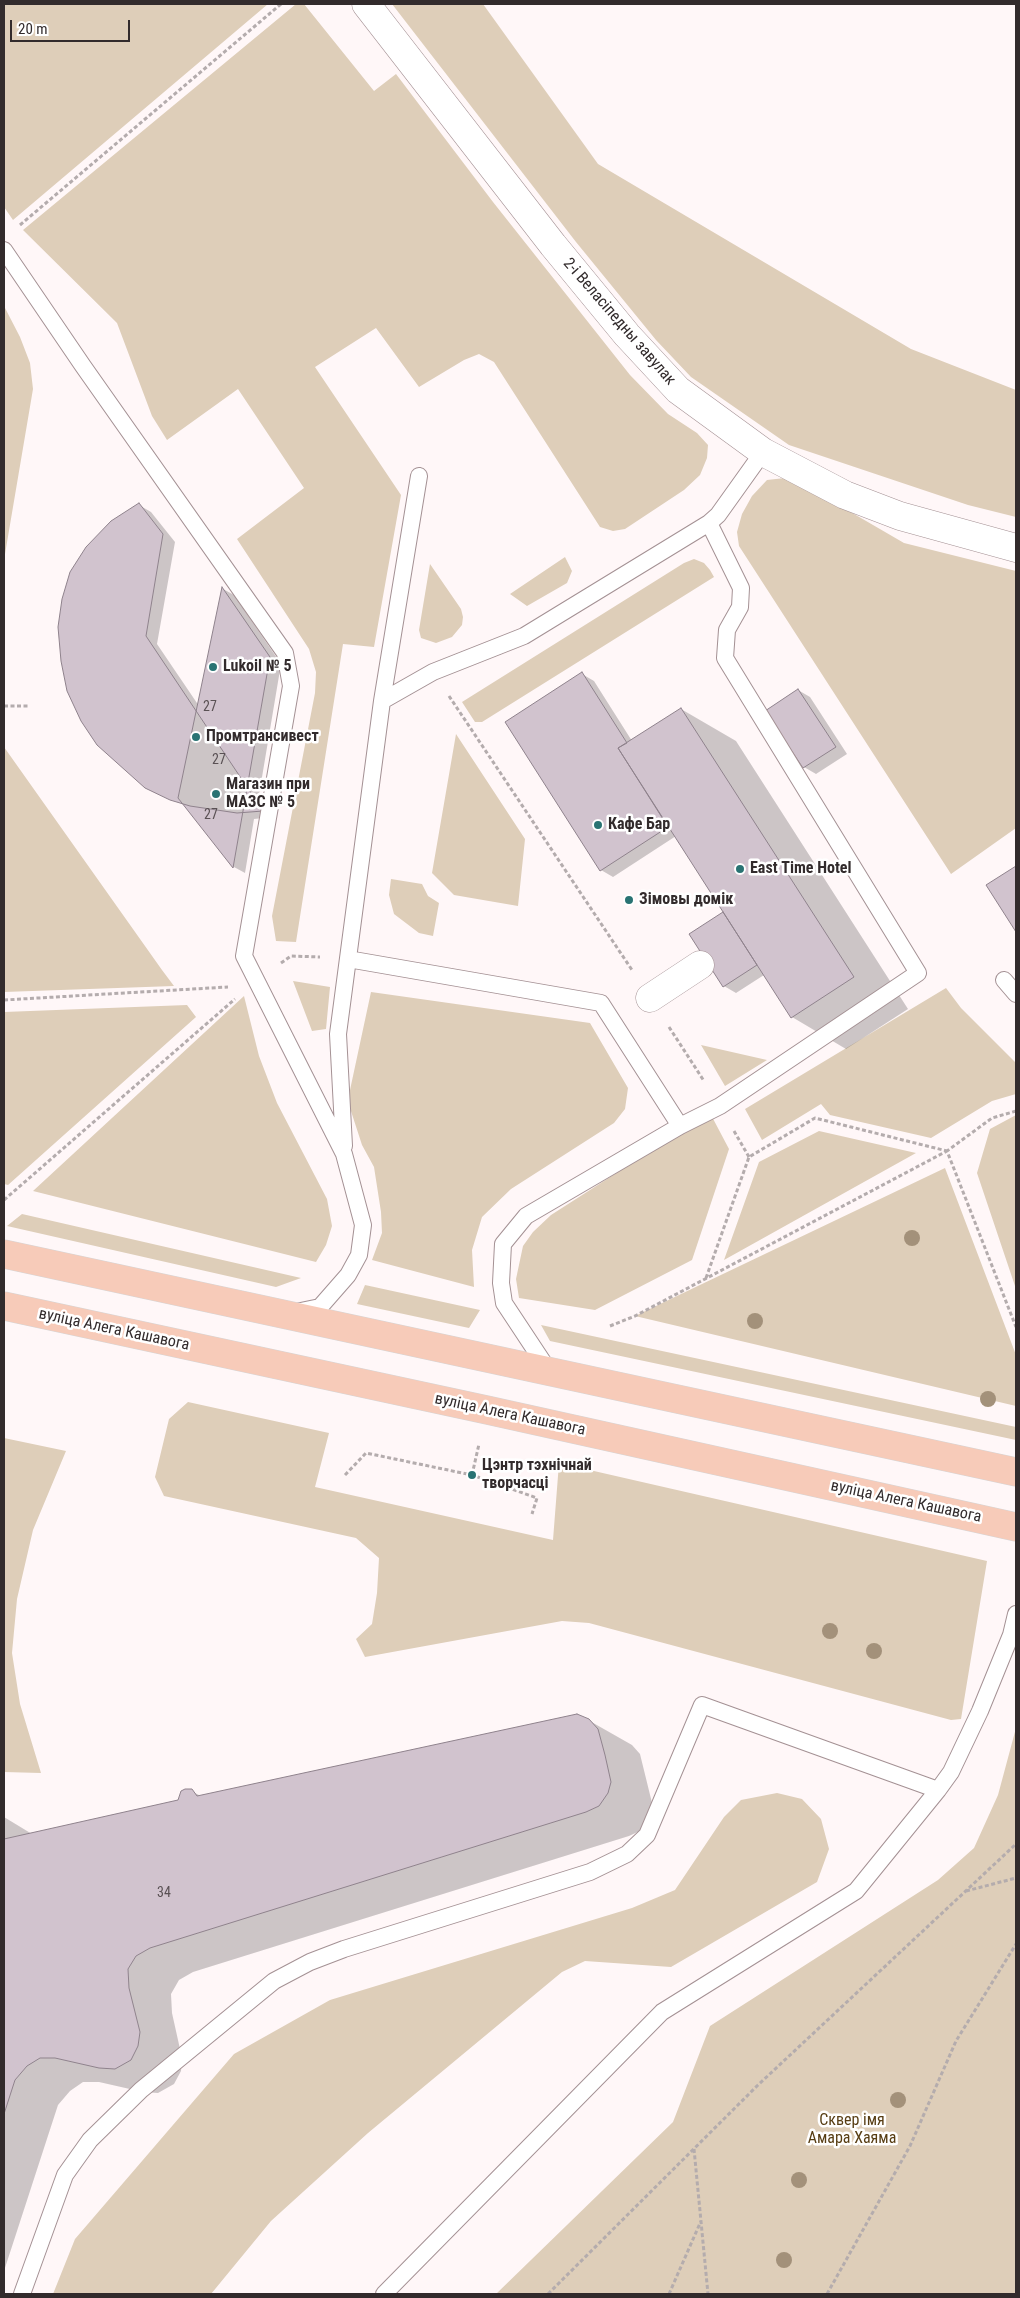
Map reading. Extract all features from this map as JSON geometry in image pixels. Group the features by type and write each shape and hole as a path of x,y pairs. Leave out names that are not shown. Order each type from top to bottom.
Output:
{"main road":[{"path":"4,1254 1016,1472"},
{"name":"вуліца Алега Кашавога","path":"4,1306 488,1410 1016,1527"}],"street":[{"name":"2-і Веласіпедны завулак","path":"366,4 553,246 627,336 678,390 763,452 854,499 900,516 1016,548"},
{"path":"650,998 700,965"}],"lane":[{"path":"4,250 82,366 285,653 291,686 244,956 254,984 344,1154"},
{"path":"382,701 433,672 524,636 709,523 718,515 763,452"},
{"path":"286,1314 320,1306 348,1275 359,1255 363,1225 344,1154 338,1034 382,701 419,476"},
{"path":"548,1370 504,1304 501,1283 503,1244 526,1216 680,1126 720,1106 918,973 725,658 727,630 740,607 742,588 709,523"},
{"path":"348,959 601,1003 680,1126"},
{"path":"1004,980 1016,994"},
{"path":"384,2294 662,2012 856,1891 951,1772 980,1711 1011,1635 1016,1614"},
{"path":"22,2294 65,2175 90,2140 141,2090 274,1981 310,1962 344,1949 590,1872 627,1854 647,1834 702,1705 938,1790"}],"path":[{"path":"19,225 281,4"},
{"path":"433,672 720,1106"},
{"path":"4,706 30,706"},
{"path":"4,1200 254,984 291,956 348,959"},
{"path":"4,1000 254,984"},
{"path":"610,1326 635,1316 947,1151 992,1118 1016,1111"},
{"path":"706,1278 749,1157 815,1118 947,1151"},
{"path":"947,1151 1016,1327"},
{"path":"345,1475 366,1453 472,1475 537,1498 532,1514"},
{"path":"548,2294 758,2085 1016,1844"},
{"path":"965,1891 1016,1878"},
{"path":"827,2294 910,2146 956,2041 1016,1944"},
{"path":"694,2149 708,2294"},
{"path":"669,2294 701,2220"}],"green space":[{"path":"4,4 268,4 13,220 4,207"},
{"path":"296,4 304,4 374,91 396,74 493,202 630,375 668,414 697,433 708,445 707,458 700,475 684,490 625,529 613,531 600,527 494,362 479,354 464,360 419,387 376,328 315,367 401,495 374,647 343,644 296,942 276,941 272,916 315,693 316,672 309,649 237,539 304,488 238,389 167,440 152,416 117,323 23,230"},
{"path":"392,4 483,4 598,164 911,349 1016,390 1016,517 968,505 789,445 691,377 656,340 576,242"},
{"path":"4,306 20,337 30,363 33,389 4,560"},
{"path":"785,478 811,489 904,543 1016,571 1016,828 951,874 739,546 737,532 742,514 752,496 767,480"},
{"path":"565,557 572,571 567,583 527,606 510,594"},
{"path":"694,559 704,563 714,577 482,722 475,722 462,702 684,563"},
{"path":"430,564 461,609 463,617 462,625 452,637 436,643 421,638 419,630"},
{"path":"456,734 525,839 518,906 454,895 432,873"},
{"path":"4,747 162,970 174,986 4,992"},
{"path":"391,879 422,884 428,896 439,903 433,936 419,933 394,914 389,895"},
{"path":"293,981 330,987 326,1029 312,1031"},
{"path":"946,988 961,1008 1016,1063 1016,1094 992,1101 931,1138 830,1115 821,1104 762,1140 745,1109"},
{"path":"371,992 590,1023 628,1088 625,1109 614,1123 511,1189 482,1217 472,1250 474,1287 372,1260 382,1233 381,1212 374,1167 362,1145 350,1108 350,1090"},
{"path":"244,996 259,1056 277,1103 327,1199 332,1226 326,1245 316,1262 33,1191"},
{"path":"187,1005 196,1017 8,1185 4,1184 4,1012"},
{"path":"701,1045 767,1060 725,1086"},
{"path":"710,1113 729,1149 692,1260 595,1310 519,1298 516,1279 523,1246 533,1232 551,1215"},
{"path":"1016,1115 1016,1289 977,1173 990,1129"},
{"path":"819,1131 916,1153 724,1260 759,1162"},
{"path":"945,1168 1016,1355 1016,1406 635,1316"},
{"path":"22,1214 301,1278 276,1287 7,1226"},
{"path":"365,1285 480,1310 469,1328 357,1304"},
{"path":"541,1325 1016,1427 1016,1440 550,1341"},
{"path":"188,1402 329,1433 315,1487 553,1540 559,1463 987,1561 961,1719 951,1720 589,1623 562,1621 365,1657 356,1639 372,1624 377,1593 379,1558 356,1538 164,1496 155,1477 169,1419"},
{"path":"4,1438 66,1451 33,1530 17,1599 12,1653 20,1704 41,1773 4,1772"},
{"name":"Сквер імя Амара Хаяма","path":"1016,1728 1016,2294 496,2294 673,2122 710,2026 938,1880 974,1848 998,1795"},
{"path":"777,1793 802,1799 821,1819 829,1849 817,1882 671,1967 585,1961 562,1972 368,2133 271,2221 211,2294 53,2294 75,2239 234,2054 330,2000 632,1908 675,1890 724,1817 741,1800"}],"building":[{"path":"139,503 163,534 146,636 263,811 237,813 190,806 170,800 145,788 97,745 81,721 67,691 61,661 58,627 62,599 70,572 86,547 111,521"},
{"path":"222,587 270,657 233,868 178,798"},
{"path":"582,672 627,743 618,748 668,827 600,871 505,722"},
{"path":"798,689 836,747 803,768 765,711"},
{"name":"East Time Hotel","path":"681,708 854,977 791,1018 618,748"},
{"path":"1016,866 1016,932 986,885"},
{"path":"723,912 757,965 723,987 689,934"},
{"path":"577,1714 589,1719 598,1729 605,1755 611,1782 608,1793 599,1806 586,1812 150,1948 136,1956 128,1969 129,1988 140,2032 138,2046 131,2060 115,2069 99,2068 55,2058 40,2058 27,2066 15,2080 4,2114 4,1839 178,1800 181,1791 185,1789 192,1789 197,1796"}],"place":[{"name":"Lukoil № 5","path":"213,667"},
{"name":"Промтрансивест","path":"196,737"},
{"name":"Магазин при МАЗС № 5","path":"216,794"},
{"name":"Кафе Бар","path":"598,825"},
{"name":"East Time Hotel","path":"740,869"},
{"name":"Зімовы домік","path":"629,900"},
{"name":"Цэнтр тэхнічнай творчасці","path":"472,1475"}]}
